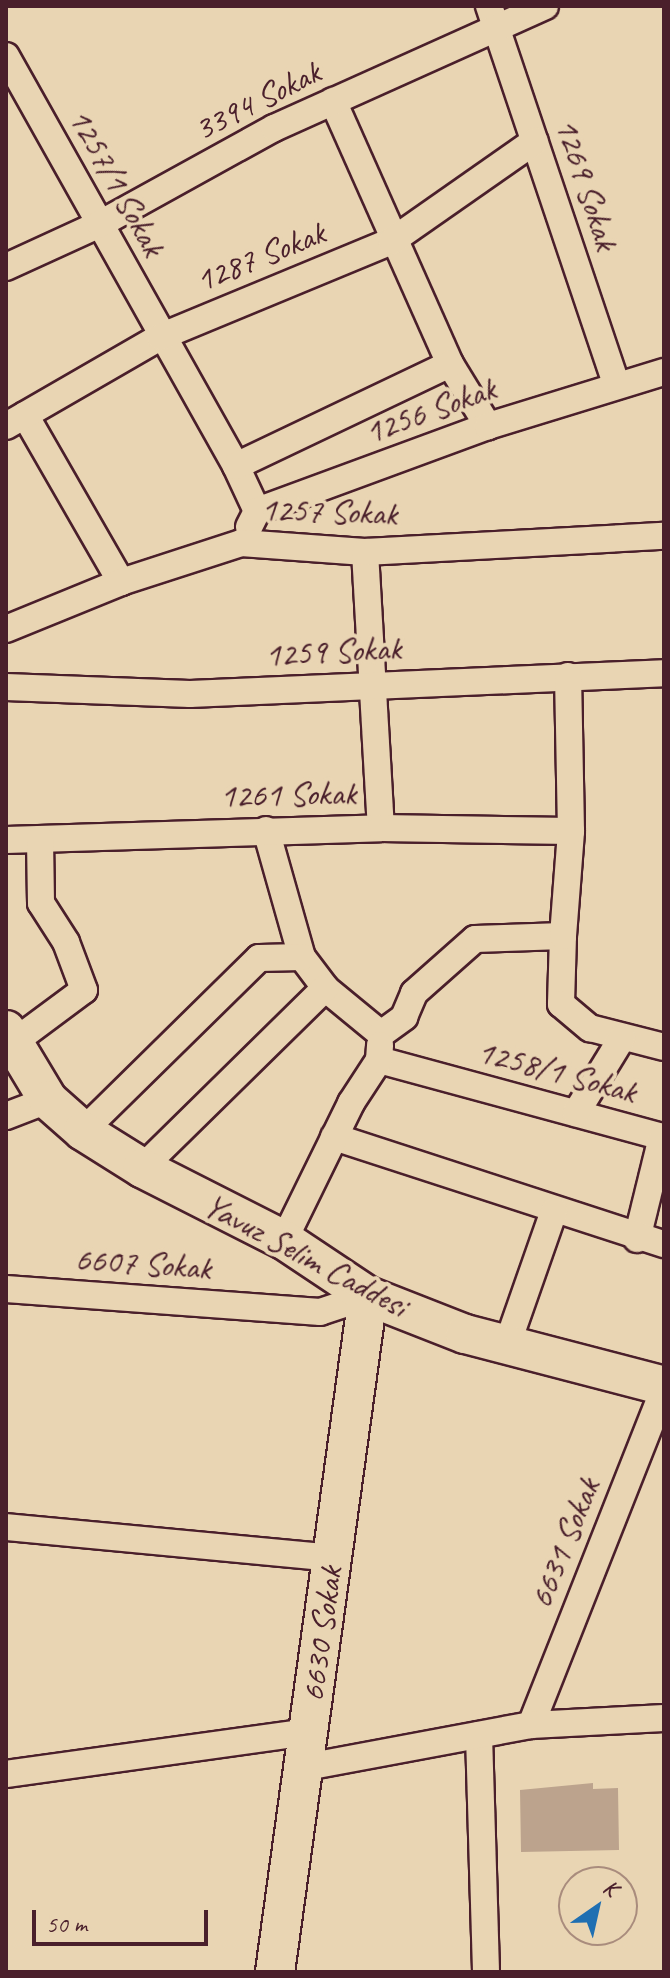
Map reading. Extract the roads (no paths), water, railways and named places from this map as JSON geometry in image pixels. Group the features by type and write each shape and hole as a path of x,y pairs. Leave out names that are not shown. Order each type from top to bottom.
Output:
{"street":[{"name":"3394 Sokak","path":"6,267 100,224 274,128 333,101 494,16 545,6"},
{"name":"1269 Sokak","path":"494,16 616,384"},
{"name":"1257/1 Sokak","path":"6,56 160,337 236,466 257,511"},
{"path":"333,101 392,241 450,364 488,426"},
{"name":"1287 Sokak","path":"16,420 160,337 392,241 535,141"},
{"path":"236,466 450,364"},
{"name":"1256 Sokak","path":"257,511 488,426 616,384 664,372"},
{"path":"16,420 121,582"},
{"path":"241,543 257,511"},
{"name":"1257 Sokak","path":"6,629 121,582 241,543 365,552 664,536"},
{"path":"365,552 381,828"},
{"name":"1259 Sokak","path":"6,687 190,694 664,673"},
{"path":"568,676 571,831 561,1004 590,1028 664,1047"},
{"name":"1261 Sokak","path":"6,840 381,828 571,831"},
{"path":"266,830 302,957 325,988 380,1047"},
{"path":"10,1036 84,990 66,942 41,903 40,839"},
{"path":"284,1240 380,1047 404,1017 414,993 475,939 563,936"},
{"path":"83,1131 259,958 302,957"},
{"path":"142,1168 325,988"},
{"name":"Yavuz Selim Caddesi","path":"10,1036 48,1100 83,1131 142,1168 284,1240 368,1296 507,1345 664,1387"},
{"path":"576,1113 622,1038"},
{"name":"1258/1 Sokak","path":"380,1047 576,1113 662,1137 637,1239"},
{"path":"6,1116 48,1100"},
{"path":"334,1137 637,1239 664,1244"},
{"path":"507,1345 554,1211"},
{"name":"6607 Sokak","path":"6,1289 320,1312 368,1296"},
{"name":"6630 Sokak","path":"275,1972 368,1296"},
{"name":"6631 Sokak","path":"531,1725 664,1387"},
{"path":"6,1527 332,1558"},
{"path":"6,1774 479,1735 531,1725 664,1718"},
{"path":"479,1735 486,1972"}]}
